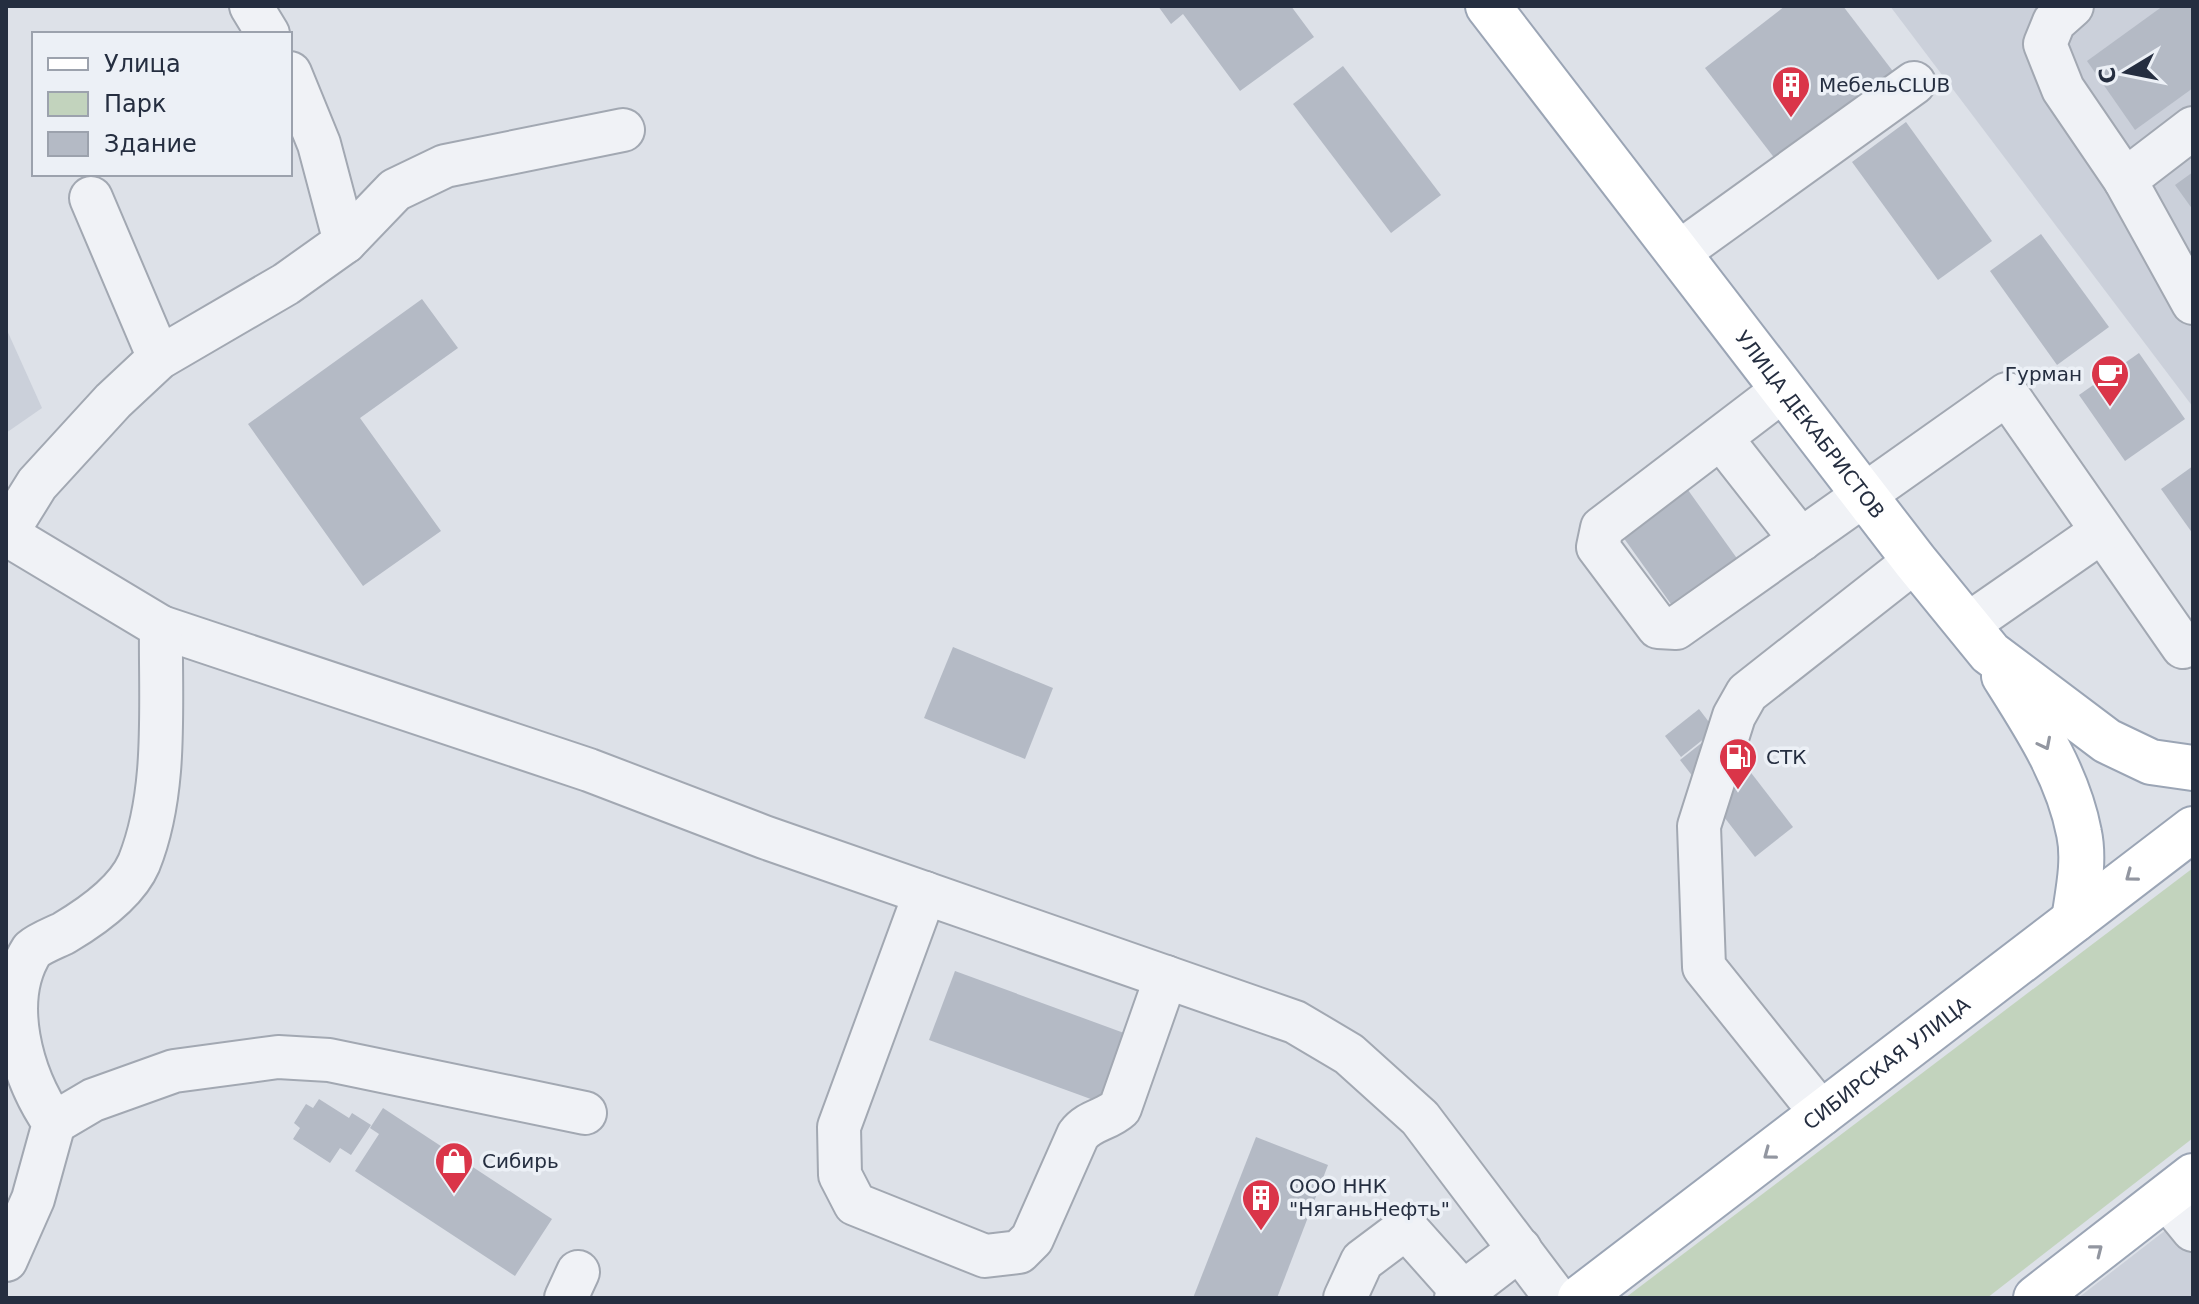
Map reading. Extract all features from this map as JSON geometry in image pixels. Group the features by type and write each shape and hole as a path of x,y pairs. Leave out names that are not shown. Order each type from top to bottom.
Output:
{"main road":[{"name":"УЛИЦА ДЕКАБРИСТОВ","path":"1488,6 1915,561 1979,639 2107,741 2151,762 2193,768"},
{"path":"1979,639 2044,740 2067,792 2079,834 2081,867 2074,920"},
{"name":"СИБИРСКАЯ УЛИЦА","path":"1580,1298 2193,829"},
{"path":"2036,1298 2184,1201"}],"lane":[{"path":"251,6 267,32"},
{"path":"2072,6 2054,22 2045,44 2063,89 2125,180 2193,303"},
{"path":"292,78 319,144 345,242"},
{"path":"1678,253 1914,83"},
{"path":"2125,180 2193,128"},
{"path":"623,130 445,166 395,190 345,242 286,284 159,358 113,401 37,484 6,533 161,627 589,770 925,893 1295,1022 1349,1054 1420,1118 1556,1298"},
{"path":"91,198 159,358"},
{"path":"1783,390 1602,528 1598,547 1658,627 1676,628 2007,394 2183,647"},
{"path":"1721,438 1801,540"},
{"path":"1979,639 2101,532"},
{"path":"1822,1114 1704,967 1699,826 1734,716 1747,693 1915,561"},
{"path":"54,1123 35,1096 14,1045 9,983 33,949 97,909 126,885 138,865 154,814 161,627"},
{"path":"925,893 839,1127 840,1175 855,1204 985,1256 1019,1252 1032,1239 1078,1135 1090,1122 1112,1115 1120,1108 1166,977"},
{"path":"6,1260 33,1199 54,1123 93,1100 174,1071 278,1057 329,1060 585,1113"},
{"path":"1345,1298 1362,1261 1406,1228 1460,1295 1520,1249"}],"shaded area":[{"path":"1890,6 2193,6 2193,407"},
{"path":"6,328 42,408 6,433"},
{"path":"2193,1209 2193,1298 2078,1298"}],"green space":[{"path":"2193,868 2193,1138 1987,1298 1625,1298"}],"building":[{"path":"1158,6 1291,6 1314,37 1240,91 1183,14 1171,24"},
{"name":"МебельCLUB","path":"1785,6 1843,6 1895,74 1779,164 1705,68"},
{"path":"2163,6 2193,6 2193,88 2135,130 2087,61"},
{"path":"1343,66 1441,195 1391,233 1293,104"},
{"path":"1906,122 1992,241 1938,280 1852,162"},
{"path":"2193,172 2193,210 2175,185"},
{"path":"2041,234 2109,327 2057,365 1990,271"},
{"path":"422,299 458,348 360,418 441,531 363,586 248,424"},
{"path":"2139,353 2185,419 2125,461 2079,395"},
{"path":"2193,466 2193,534 2161,489"},
{"path":"1688,490 1741,564 1676,611 1623,537"},
{"path":"953,647 1053,688 1025,759 924,718"},
{"path":"1699,709 1715,730 1681,757 1665,736"},
{"path":"1718,730 1793,827 1755,857 1680,760"},
{"path":"955,971 1124,1033 1099,1102 929,1040"},
{"path":"319,1099 349,1118 352,1113 371,1125 351,1155 340,1148 330,1163 293,1139 300,1128 294,1123 306,1104 313,1108"},
{"name":"Сибирь","path":"383,1108 552,1219 515,1276 355,1171 379,1134 370,1128"},
{"name":"ООО ННК \"НяганьНефть\"","path":"1256,1137 1328,1165 1277,1298 1193,1298"}],"place":[{"name":"МебельCLUB","path":"1791,119"},
{"name":"Гурман","path":"2110,408"},
{"name":"СТК","path":"1738,791"},
{"name":"Сибирь","path":"454,1195"},
{"name":"ООО ННК \"НяганьНефть\"","path":"1261,1232"}]}
